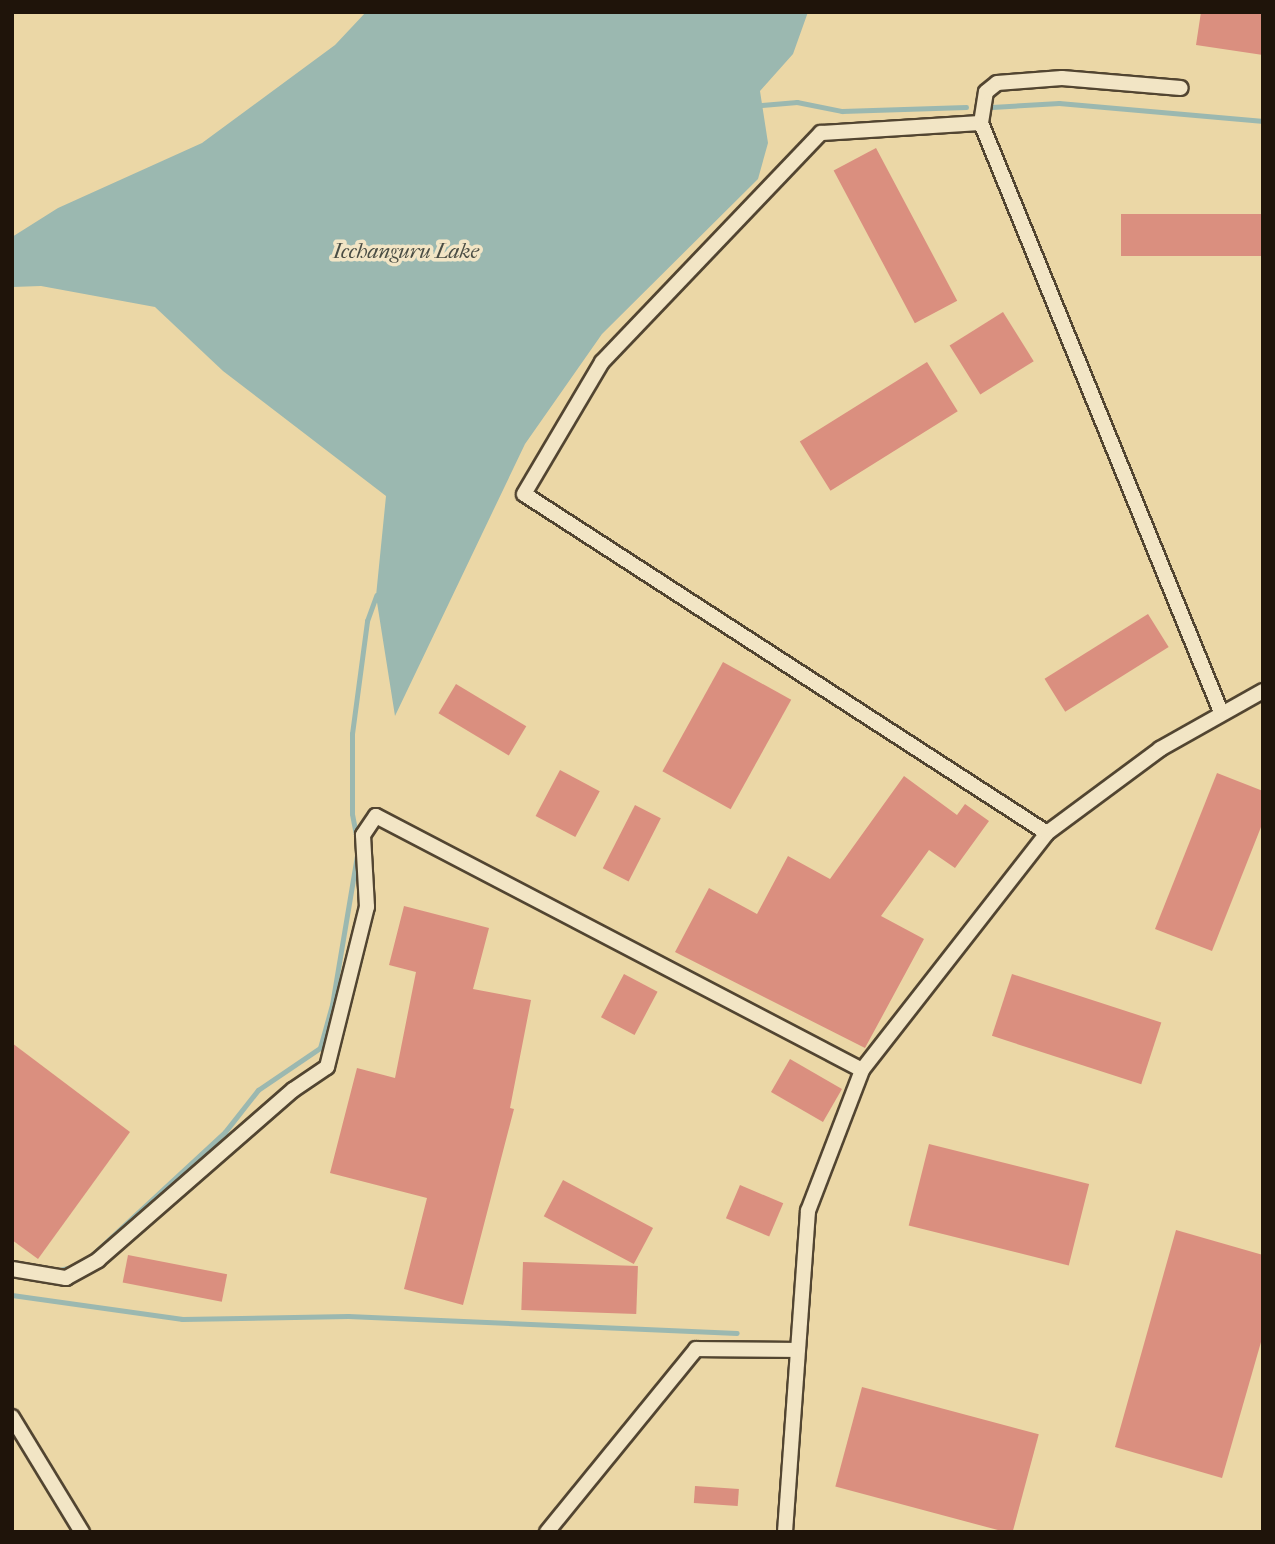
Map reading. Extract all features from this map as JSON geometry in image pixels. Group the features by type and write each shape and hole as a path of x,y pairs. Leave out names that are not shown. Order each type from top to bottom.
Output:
{"street":[{"path":"1181,88 1062,78 997,83 986,92 981,123 1222,712"},
{"path":"981,123 821,133 602,362 524,494 1048,833"},
{"path":"785,1532 795,1350 808,1212 862,1070 1048,833 1160,749 1263,691"},
{"path":"12,1269 66,1278 98,1260 293,1090 327,1066 367,907 363,835 376,816 862,1070"},
{"path":"547,1532 696,1349 795,1350"},
{"path":"14,1422 82,1532"}],"water":[{"name":"Icchanguru Lake","path":"366,12 808,12 793,54 760,91 768,143 758,179 602,334 525,444 395,716 376,596 386,496 223,371 155,307 41,286 12,287 12,237 58,208 202,143 335,45"}],"building":[{"path":"1201,12 1263,12 1263,55 1196,45"},
{"path":"876,148 957,301 915,323 834,171"},
{"path":"1121,214 1263,214 1263,256 1121,256"},
{"path":"1003,312 1034,361 980,395 950,345"},
{"path":"927,362 958,411 831,491 800,441"},
{"path":"1148,614 1169,647 1065,712 1045,679"},
{"path":"723,662 791,700 731,809 662,771"},
{"path":"456,684 526,726 509,755 438,713"},
{"path":"560,770 600,791 575,837 536,816"},
{"path":"1217,773 1263,791 1263,822 1212,951 1155,929"},
{"path":"904,776 957,815 965,804 989,821 955,868 929,850 881,916 924,939 865,1048 675,952 709,888 757,914 788,856 830,879"},
{"path":"635,805 661,818 629,881 603,868"},
{"path":"404,906 489,928 473,989 531,1000 510,1108 514,1109 463,1305 404,1289 427,1198 330,1173 357,1068 395,1078 416,972 389,965"},
{"path":"624,974 658,992 635,1035 601,1017"},
{"path":"1012,974 1161,1023 1141,1084 992,1036"},
{"path":"12,1043 130,1132 38,1259 12,1240"},
{"path":"790,1059 842,1089 823,1122 771,1092"},
{"path":"929,1144 1089,1184 1069,1265 909,1226"},
{"path":"563,1180 653,1228 634,1264 544,1216"},
{"path":"740,1185 783,1203 769,1237 726,1218"},
{"path":"1176,1230 1263,1255 1263,1335 1222,1478 1115,1447"},
{"path":"128,1255 227,1274 222,1302 123,1282"},
{"path":"523,1262 638,1266 636,1314 521,1310"},
{"path":"862,1387 1039,1434 1013,1532 835,1486"},
{"path":"695,1486 739,1489 738,1506 694,1503"}],"waterway":[{"path":"762,105 797,102 842,111 966,107"},
{"path":"992,107 1059,103 1263,121"},
{"path":"357,840 352,814 352,734 367,621 376,596"},
{"path":"89,1258 225,1132 258,1090 320,1048 332,1005 358,849"},
{"path":"54,1271 73,1267"},
{"path":"12,1295 182,1319 348,1316 737,1333"}]}
